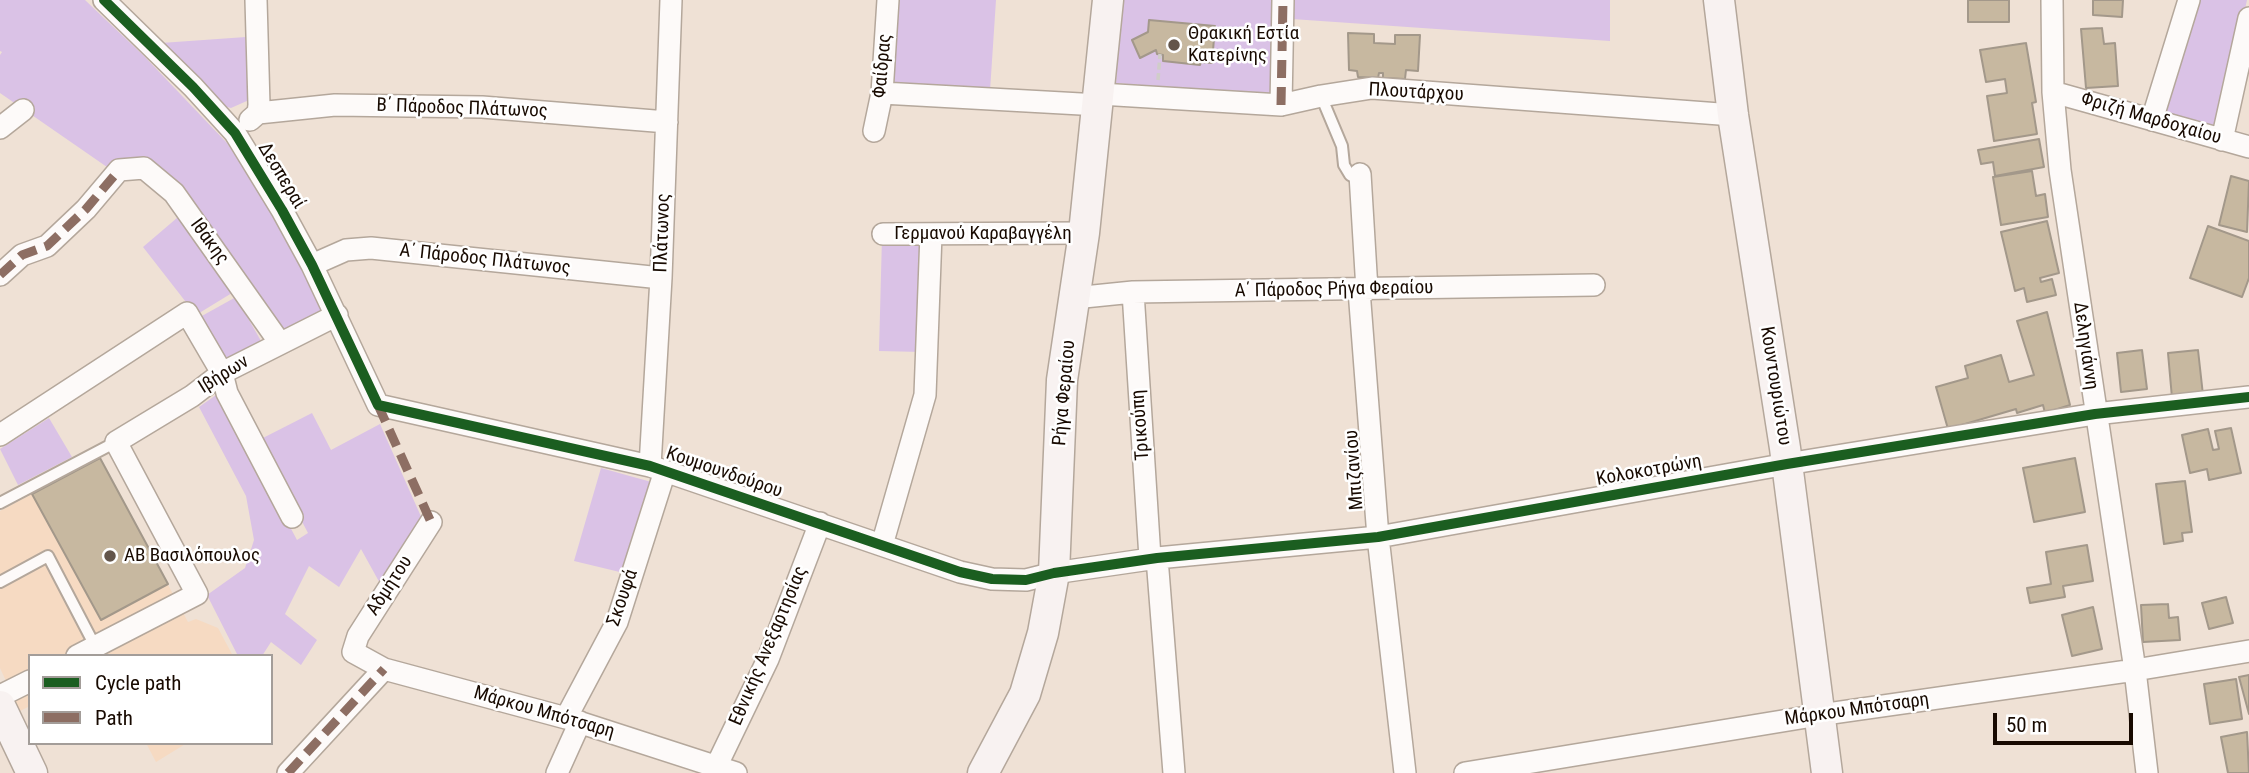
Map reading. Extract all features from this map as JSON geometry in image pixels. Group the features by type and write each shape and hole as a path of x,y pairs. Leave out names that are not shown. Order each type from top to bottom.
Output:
{"street":[{"name":"Δεσπεραί","path":"104,0 193,87 235,133 312,265 377,405"},
{"path":"235,133 258,113 256,0"},
{"name":"Πλάτωνος","path":"657,469 671,0"},
{"name":"Φαίδρας","path":"874,131 882,93 888,0"},
{"name":"Ρήγα Φεραίου","path":"982,773 1025,694 1043,633 1054,573 1062,380 1084,233 1108,0"},
{"path":"1281,105 1283,0"},
{"name":"Κουντουριώτου","path":"1719,0 1733,115 1787,464 1826,773"},
{"name":"Δεληγιάννη","path":"2052,0 2053,92 2060,170 2135,670 2147,773"},
{"path":"2152,120 2189,0"},
{"path":"2222,139 2249,18"},
{"name":"Πλουτάρχου","path":"882,93 1281,105 1372,88 1733,115"},
{"name":"Φριζή Μαρδοχαίου","path":"2053,92 2249,147"},
{"name":"Β΄ Πάροδος Πλάτωνος","path":"258,113 335,104 482,107 667,122"},
{"path":"0,128 23,110"},
{"name":"Ιθάκης","path":"0,275 22,255 47,246 86,209 119,170 144,168 174,193 280,343"},
{"name":"Μπιζανίου","path":"1360,177 1363,290 1378,537 1405,773"},
{"name":"Γερμανού Καραβαγγέλη","path":"883,234 1084,233"},
{"path":"882,545 925,395 931,234"},
{"name":"Α΄ Πάροδος Πλάτωνος","path":"312,265 346,250 371,248 661,278"},
{"name":"Α΄ Πάροδος Ρήγα Φεραίου","path":"1074,298 1133,292 1594,285"},
{"name":"Τρικούπη","path":"1133,292 1153,558 1174,773"},
{"path":"0,435 187,313 222,373 227,393 292,517"},
{"name":"Ιβήρων","path":"116,442 192,396 222,373 337,315"},
{"name":"Κολοκοτρώνη","path":"1054,573 1153,558 1378,537 1787,464 2095,414 2249,397"},
{"name":"Κουμουνδούρου","path":"377,405 657,469 960,572 992,579 1026,580 1054,573"},
{"path":"86,651 197,594 116,442"},
{"name":"Σκουφά","path":"557,773 573,720 617,622 657,469"},
{"name":"Αδμήτου","path":"353,652 358,636 431,522"},
{"name":"Εθνικής Ανεξαρτησίας","path":"726,770 820,523"},
{"name":"Μάρκου Μπότσαρη","path":"1465,773 1819,715 2249,651"},
{"name":"Μάρκου Μπότσαρη","path":"353,652 384,669 573,720 726,770"},
{"path":"288,773 384,669"},
{"path":"0,696 28,682"},
{"path":"0,706 32,773"}],"lane":[{"path":"1321,96 1342,146 1344,165 1350,175 1360,177"},
{"path":"0,503 116,442"},
{"path":"0,582 48,556 74,607 86,651"}],"shaded area":[{"path":"0,0 85,0 144,56 227,143 271,210 327,313 283,337 259,293 252,294 245,285 196,315 143,247 191,206 146,161 107,167 0,93"},
{"path":"899,0 996,0 990,91 894,85"},
{"path":"1122,0 1274,0 1272,96 1116,83"},
{"path":"1293,0 1610,0 1610,41 1292,19"},
{"path":"2198,0 2247,0 2218,129 2162,114"},
{"path":"246,37 249,100 231,108 223,106 161,43"},
{"path":"882,237 925,238 922,352 879,351"},
{"path":"236,297 261,341 225,362 200,317"},
{"path":"219,393 297,540 308,533 259,440 312,413 331,450 380,424 423,521 382,587 361,549 339,587 309,566 285,614 317,640 301,665 271,642 263,654 237,654 207,595 245,568 254,540 246,496 199,407"},
{"path":"49,418 72,457 18,485 0,449"},
{"path":"100,458 188,622 196,619 218,628 232,654 28,654 28,707 20,711 0,668 0,511"},
{"path":"601,468 655,483 628,574 574,561"},
{"path":"147,745 184,745 156,762"}],"building":[{"path":"1968,0 2009,0 2009,22 1968,22"},
{"path":"2093,0 2123,0 2122,17 2093,15"},
{"name":"Θρακική Εστία Κατερίνης","path":"1149,20 1215,26 1212,63 1201,62 1200,65 1163,61 1163,55 1157,54 1156,50 1140,58 1132,40 1148,32"},
{"path":"2102,28 2104,44 2115,43 2118,86 2086,88 2081,29"},
{"path":"1348,33 1374,34 1374,43 1395,44 1395,35 1420,35 1418,71 1406,70 1405,79 1383,78 1383,73 1379,73 1378,78 1358,77 1357,71 1349,70"},
{"path":"2026,43 2036,102 2032,103 2037,134 1994,141 1987,96 2007,93 2005,79 1986,82 1980,50"},
{"path":"2039,139 2044,167 1995,176 1993,162 1981,164 1978,150"},
{"path":"2032,171 2036,196 2045,194 2048,217 2001,225 1993,177"},
{"path":"2231,176 2249,181 2247,232 2219,225"},
{"path":"2047,221 2059,273 2040,278 2041,282 2052,279 2056,295 2027,302 2024,288 2015,291 2001,232"},
{"path":"2208,226 2249,241 2249,278 2242,297 2190,278"},
{"path":"2047,312 2070,405 2045,413 2043,405 2017,413 2016,409 1948,429 1936,387 1968,378 1965,366 2001,355 2009,382 2034,375 2017,321"},
{"path":"2142,350 2147,389 2121,392 2117,353"},
{"path":"2198,350 2203,395 2172,398 2168,353"},
{"path":"2231,428 2241,473 2209,480 2207,469 2190,473 2182,435 2208,429 2213,450 2219,449 2215,431"},
{"name":"ΑΒ Βασιλόπουλος","path":"100,458 168,584 101,620 32,494"},
{"path":"2075,458 2085,512 2034,522 2023,468"},
{"path":"2185,481 2192,532 2182,533 2183,541 2164,544 2156,484"},
{"path":"2087,545 2093,581 2063,586 2065,597 2030,603 2027,588 2051,584 2046,552"},
{"path":"2226,597 2233,623 2209,629 2202,603"},
{"path":"2168,604 2169,618 2178,617 2180,640 2143,642 2141,605"},
{"path":"2093,607 2102,649 2072,656 2062,615"},
{"path":"2249,675 2249,714 2239,677"},
{"path":"2236,679 2242,719 2210,724 2204,684"},
{"path":"2247,732 2249,773 2228,773 2221,737"}],"marked path":[{"path":"1281,105 1283,0"},
{"path":"0,275 22,255 47,246 86,209 119,170"},
{"path":"378,405 431,522"},
{"path":"288,773 384,669"}],"cycle path":[{"path":"104,0 193,87 235,133 312,265 378,405 650,466 960,572 992,579 1026,580 1054,573 1157,558 1378,537 1787,464 2095,414 2249,397"}],"place":[{"name":"Θρακική Εστία Κατερίνης","path":"1174,45"},
{"name":"ΑΒ Βασιλόπουλος","path":"110,556"}]}
